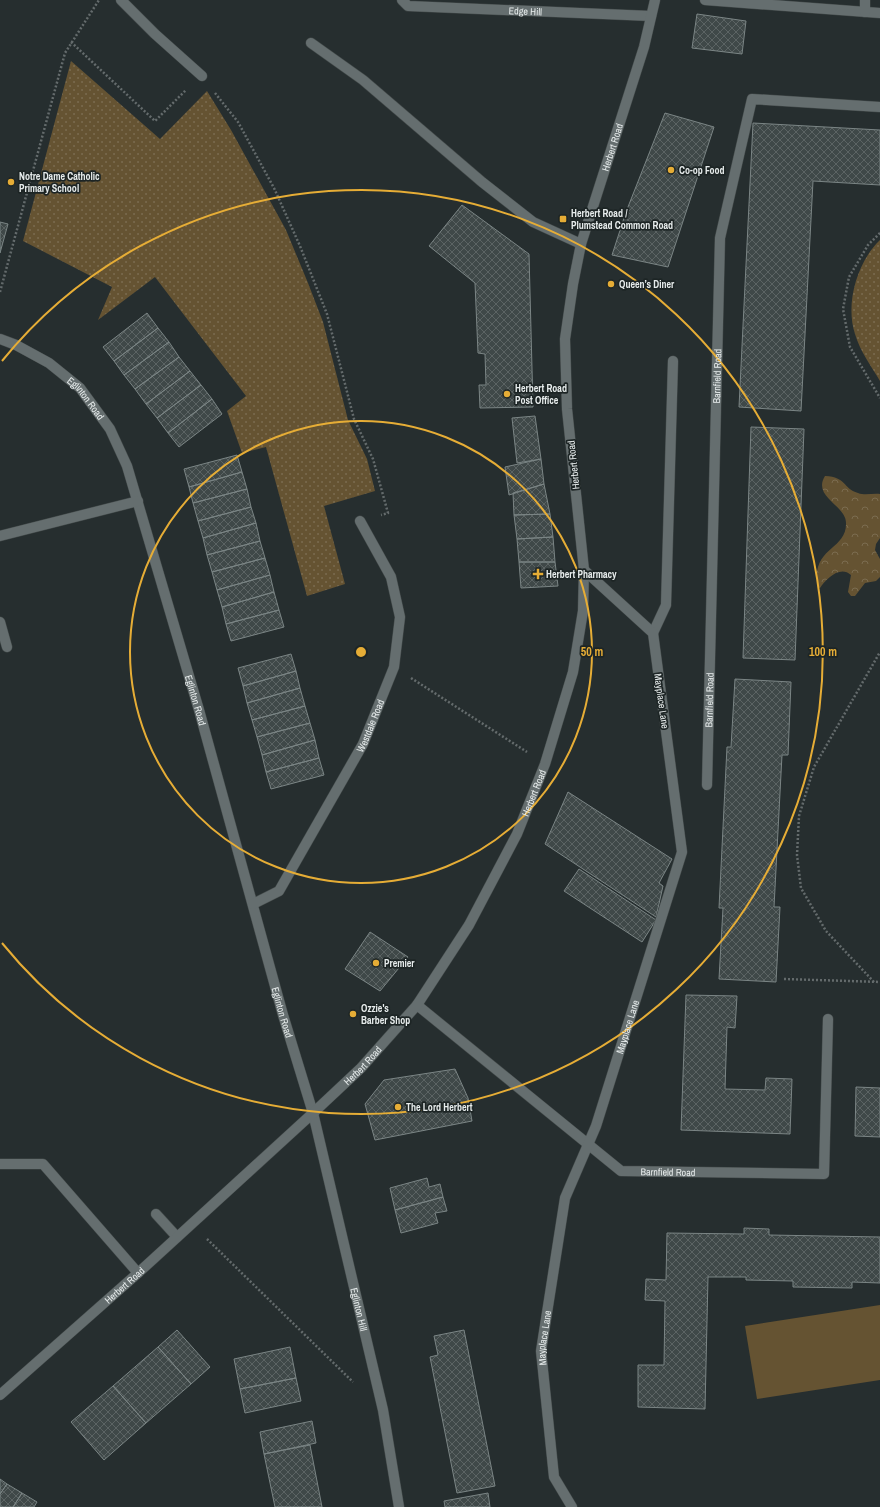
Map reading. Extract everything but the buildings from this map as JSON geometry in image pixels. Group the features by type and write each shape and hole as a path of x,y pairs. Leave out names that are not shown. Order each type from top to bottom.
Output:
{"street":[{"path":"122,0 155,34 202,76"},
{"name":"Edge Hill","path":"402,0 408,6 651,16"},
{"name":"Herbert Road","path":"0,1395 138,1273 361,1068 418,1005 469,925 517,834 546,764 573,672 583,611 584,570 567,410 565,339 573,284 581,244 644,47 655,0"},
{"path":"705,0 880,13"},
{"path":"865,0 865,12"},
{"path":"311,43 363,80 482,182 533,222 581,244"},
{"name":"Barnfield Road","path":"707,785 720,238 752,99 880,107"},
{"name":"Eglinton Road","path":"0,339 16,345 49,363 80,388 110,429 127,466 197,702 283,1015 313,1113"},
{"path":"584,570 653,633 666,605 673,361"},
{"path":"0,536 138,501"},
{"name":"Westdale Road","path":"253,904 279,891 363,744 394,667 400,617 391,577 360,521"},
{"path":"0,622 7,647"},
{"name":"Mayplace Lane","path":"572,1507 554,1477 541,1351 565,1198 596,1126 682,852 653,633"},
{"name":"Barnfield Road","path":"418,1005 621,1171 824,1174 828,1019"},
{"name":"Eglinton Hill","path":"313,1113 382,1410 399,1507"},
{"path":"0,1164 44,1164 138,1273"},
{"path":"156,1214 177,1237"}],"path":[{"path":"0,292 65,53 99,0"},
{"path":"71,42 155,121 202,76 238,122 274,188 327,314 354,419 373,459 388,513 360,521"},
{"path":"880,233 868,245 849,277 843,309 850,347 880,398"},
{"path":"874,982 826,931 801,888 797,855 799,816 814,768 880,652"},
{"path":"394,667 546,764"},
{"path":"784,979 880,982"},
{"path":"191,1224 354,1383"}],"green space":[{"path":"71,61 160,139 207,91 231,130 286,230 323,322 348,420 367,459 375,491 324,506 345,584 307,596 266,447 242,453 227,411 246,396 155,277 98,320 112,287 23,241"},
{"path":"880,240 880,381 857,340 852,322 851,310 852,297 859,272 872,249"},
{"path":"825,476 841,480 849,488 858,493 880,494 880,538 876,544 875,550 880,559 880,577 876,581 865,583 855,596 851,596 848,592 851,575 847,572 838,572 834,574 820,588 818,587 817,574 819,564 841,539 845,532 846,523 845,517 841,511 823,490 822,483"},
{"path":"880,1305 880,1380 757,1399 745,1326"}],"place":[{"name":"Co-op Food","path":"671,170"},
{"name":"Notre Dame Catholic Primary School","path":"11,182"},
{"name":"Herbert Road / Plumstead Common Road","path":"563,219"},
{"name":"Queen’s Diner","path":"611,284"},
{"name":"Herbert Road Post Office","path":"507,394"},
{"name":"Herbert Pharmacy","path":"538,574"},
{"name":"Premier","path":"376,963"},
{"name":"Ozzie's Barber Shop","path":"353,1014"},
{"name":"The Lord Herbert","path":"398,1107"}]}
